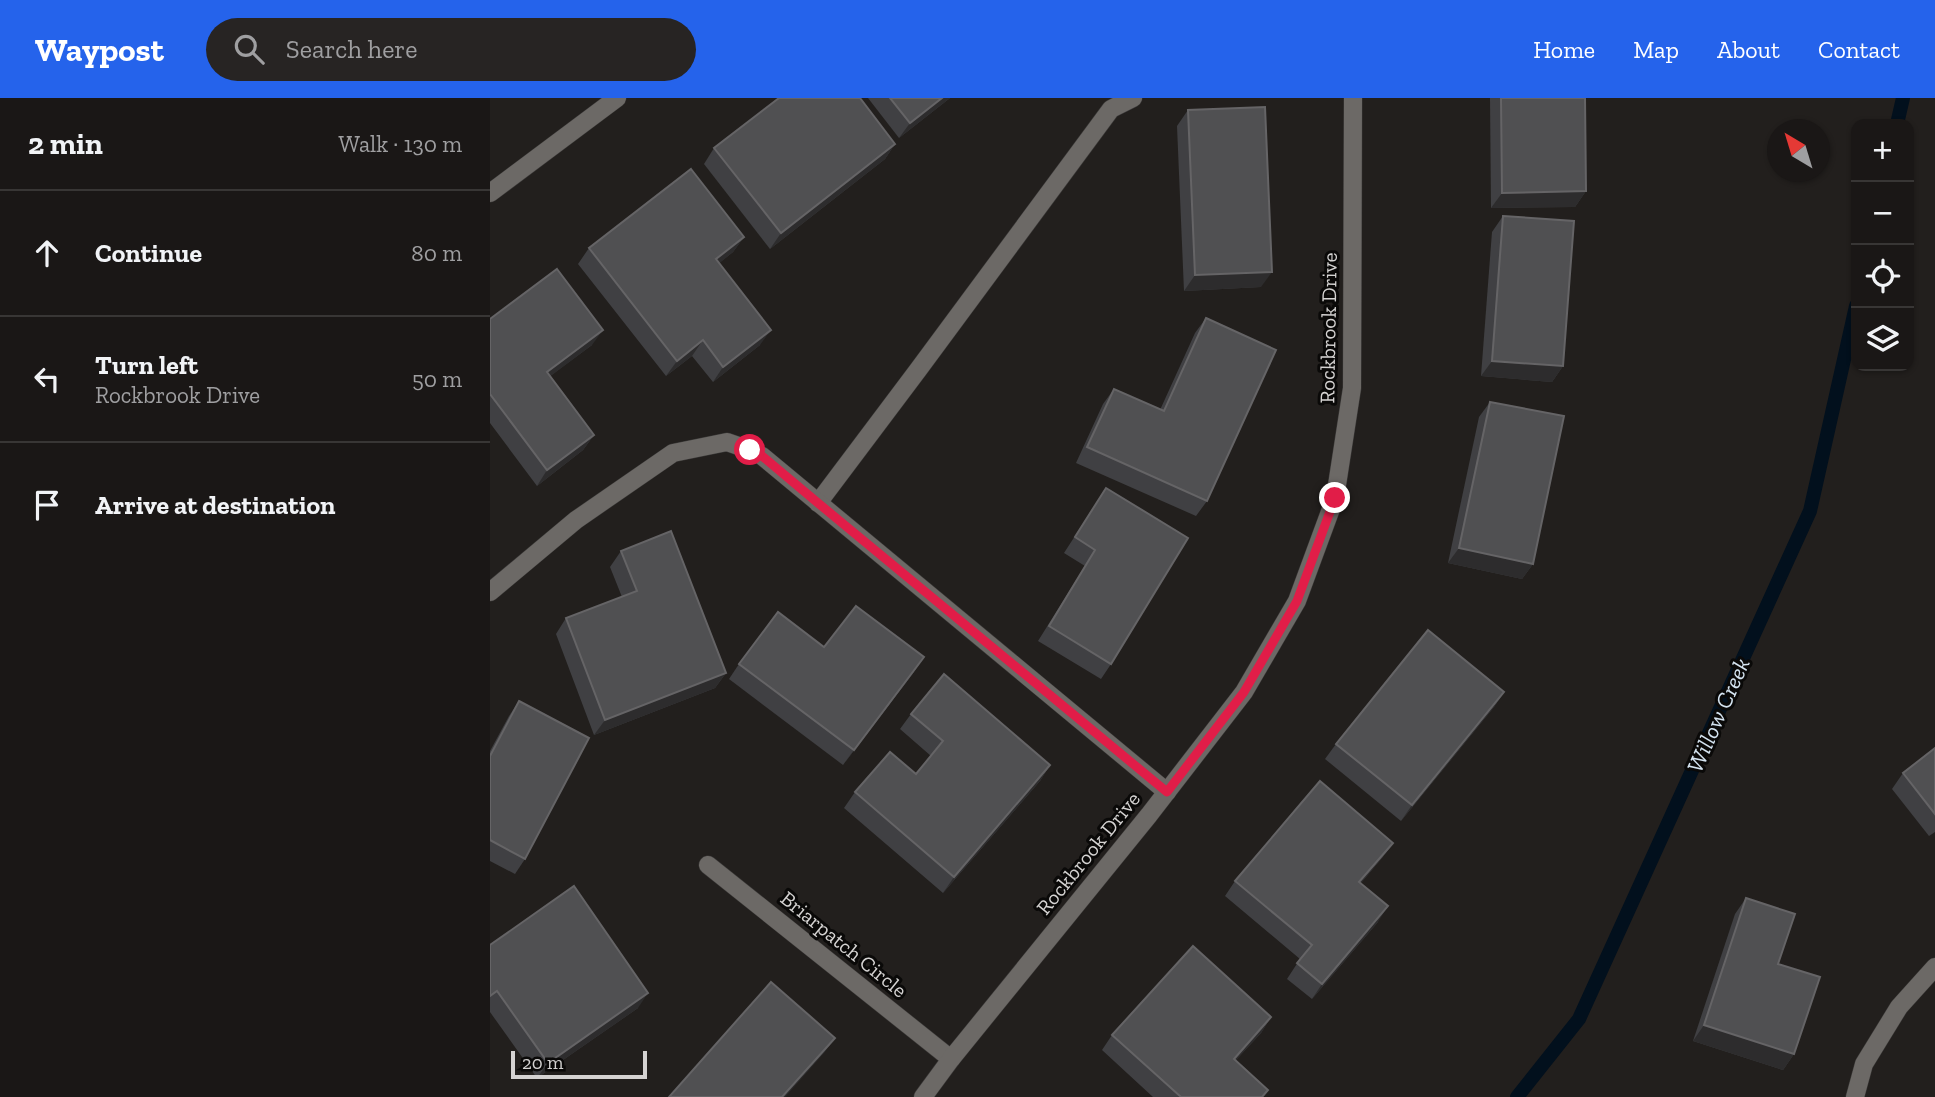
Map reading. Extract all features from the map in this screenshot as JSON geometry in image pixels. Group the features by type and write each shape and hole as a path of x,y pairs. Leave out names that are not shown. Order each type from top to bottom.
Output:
{"street":[{"path":"490,193 617,98"},
{"path":"818,503 1111,109 1133,98"},
{"name":"Rockbrook Drive","path":"923,1097 1244,692 1297,601 1335,498 1352,388 1353,98"},
{"path":"490,592 576,520 673,453 727,442 762,456 1167,792"},
{"name":"Briarpatch Circle","path":"708,865 951,1059"},
{"path":"1855,1097 1864,1064 1878,1041 1899,1007 1935,967"}],"building":[{"path":"779,98 860,98 895,144 781,233 714,148"},
{"path":"890,98 942,98 910,123"},
{"path":"1501,98 1585,98 1586,191 1502,193"},
{"path":"1265,107 1272,272 1195,275 1188,110"},
{"path":"691,169 744,237 716,259 771,330 723,367 703,340 677,361 589,248"},
{"path":"1503,216 1574,221 1563,366 1492,361"},
{"path":"557,269 603,330 547,372 594,435 547,470 490,394 490,319"},
{"path":"1206,318 1276,350 1207,501 1087,447 1114,389 1164,411"},
{"path":"1490,402 1564,416 1533,564 1459,548"},
{"path":"1106,488 1188,538 1111,664 1049,626 1095,550 1075,537"},
{"path":"671,531 726,673 605,720 566,618 637,591 621,551"},
{"path":"856,606 924,657 854,750 739,664 778,612 824,647"},
{"path":"1428,630 1504,692 1412,805 1336,744"},
{"path":"944,674 1050,765 954,877 855,792 890,752 916,774 943,741 911,714"},
{"path":"519,701 589,738 525,859 490,840 490,756"},
{"path":"1935,748 1935,814 1903,773"},
{"path":"1320,781 1393,843 1359,882 1388,906 1322,984 1297,963 1312,945 1235,881"},
{"path":"574,886 648,993 548,1063 497,991 490,996 490,945"},
{"path":"1746,898 1795,914 1778,964 1820,977 1794,1054 1704,1025"},
{"path":"1193,946 1271,1017 1234,1059 1268,1090 1262,1097 1181,1097 1112,1035"},
{"path":"771,982 835,1038 782,1097 669,1097"}],"waterway":[{"name":"Willow Creek","path":"1898,119 1903,98"},
{"name":"Willow Creek","path":"1517,1097 1579,1019 1810,511 1856,308"}],"route":[{"path":"750,450 762,456 1167,792 1244,692 1297,601 1335,498"}]}
